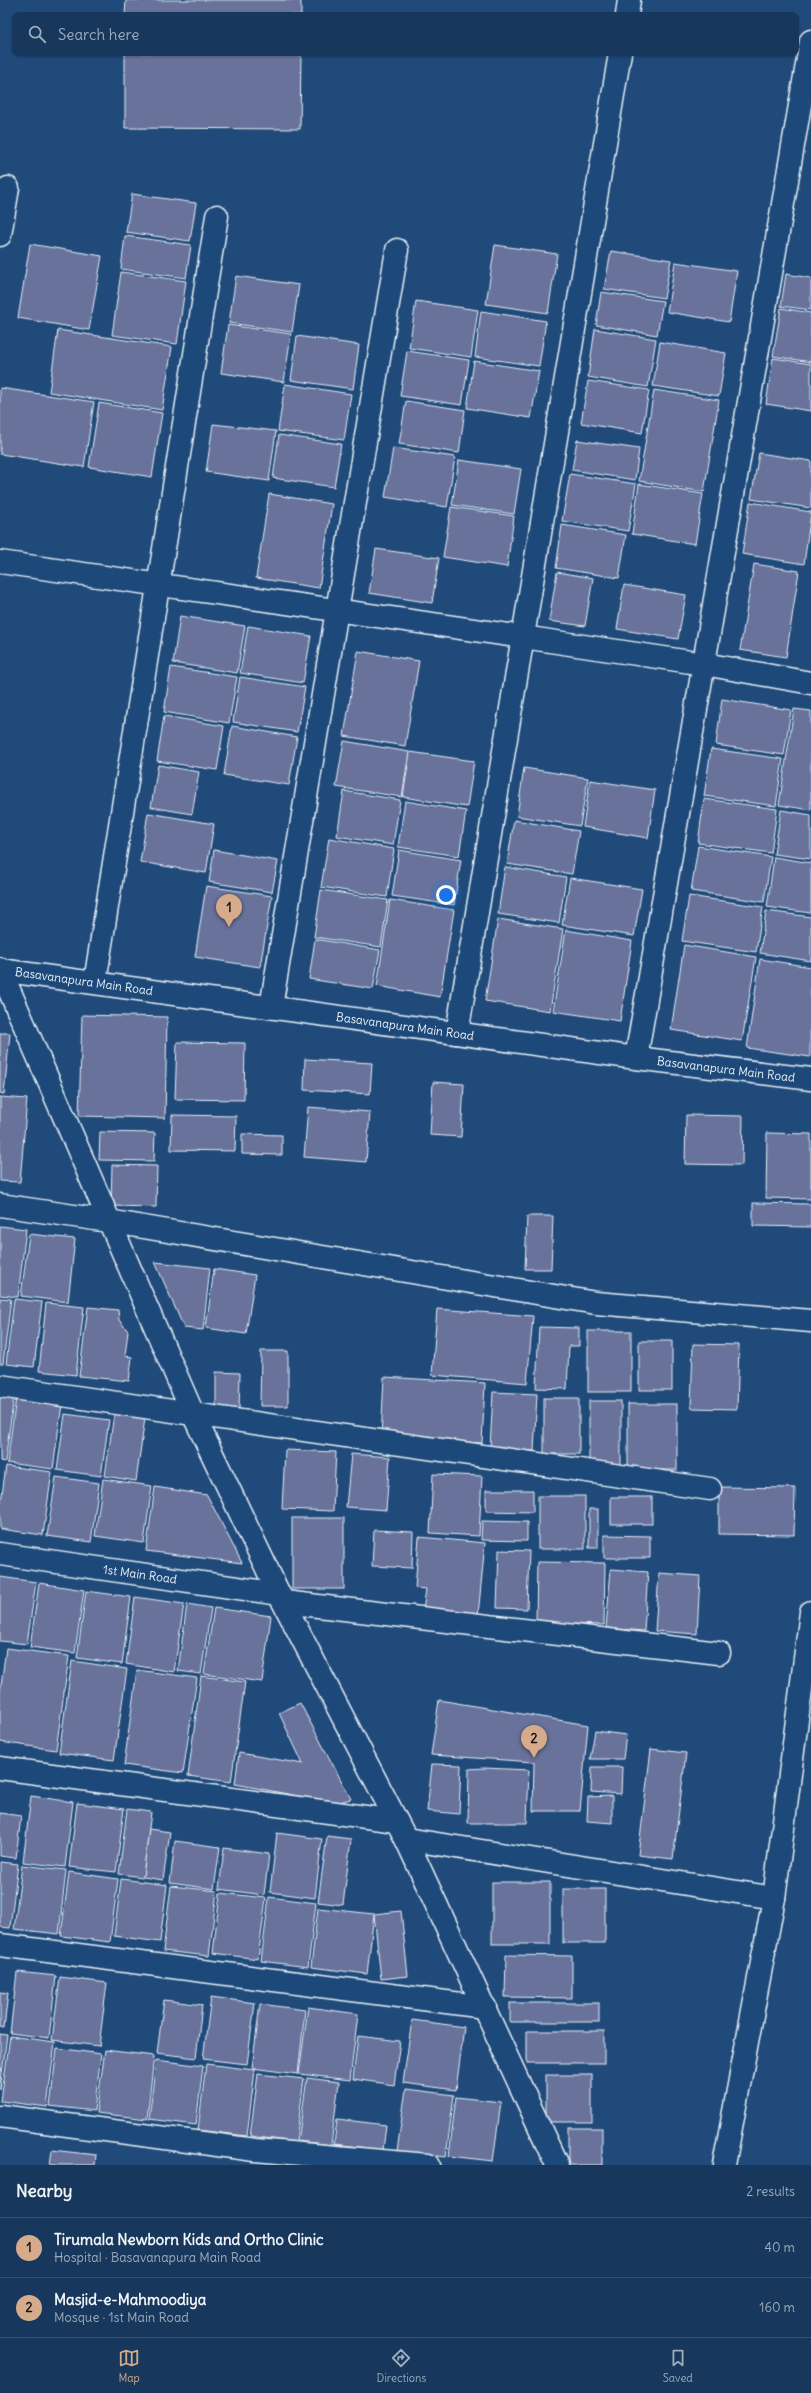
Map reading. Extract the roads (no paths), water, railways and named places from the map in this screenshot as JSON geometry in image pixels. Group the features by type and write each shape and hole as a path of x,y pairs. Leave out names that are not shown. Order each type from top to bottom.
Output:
{"street":[{"path":"627,12 629,0"},
{"path":"636,1058 811,41"},
{"path":"457,1033 620,56"},
{"path":"0,235 8,188"},
{"path":"95,982 217,216"},
{"path":"271,1007 397,250"},
{"path":"0,562 704,664 811,683"},
{"path":"0,969 193,1414 281,1598 401,1830 558,2165"},
{"name":"Basavanapura Main Road","path":"0,969 636,1058 811,1079"},
{"path":"0,1206 108,1221 596,1303 811,1321"},
{"path":"0,1386 710,1489"},
{"name":"1st Main Road","path":"0,1554 281,1598 719,1654"},
{"path":"724,2165 774,1898 811,1612"},
{"path":"0,1768 401,1830 774,1898"},
{"path":"0,1945 485,2007"},
{"path":"0,2116 255,2150 428,2165"}],"place":[{"name":"Tirumala Newborn Kids and Ortho Clinic","path":"229,927"},
{"name":"Masjid-e-Mahmoodiya","path":"534,1758"}]}
